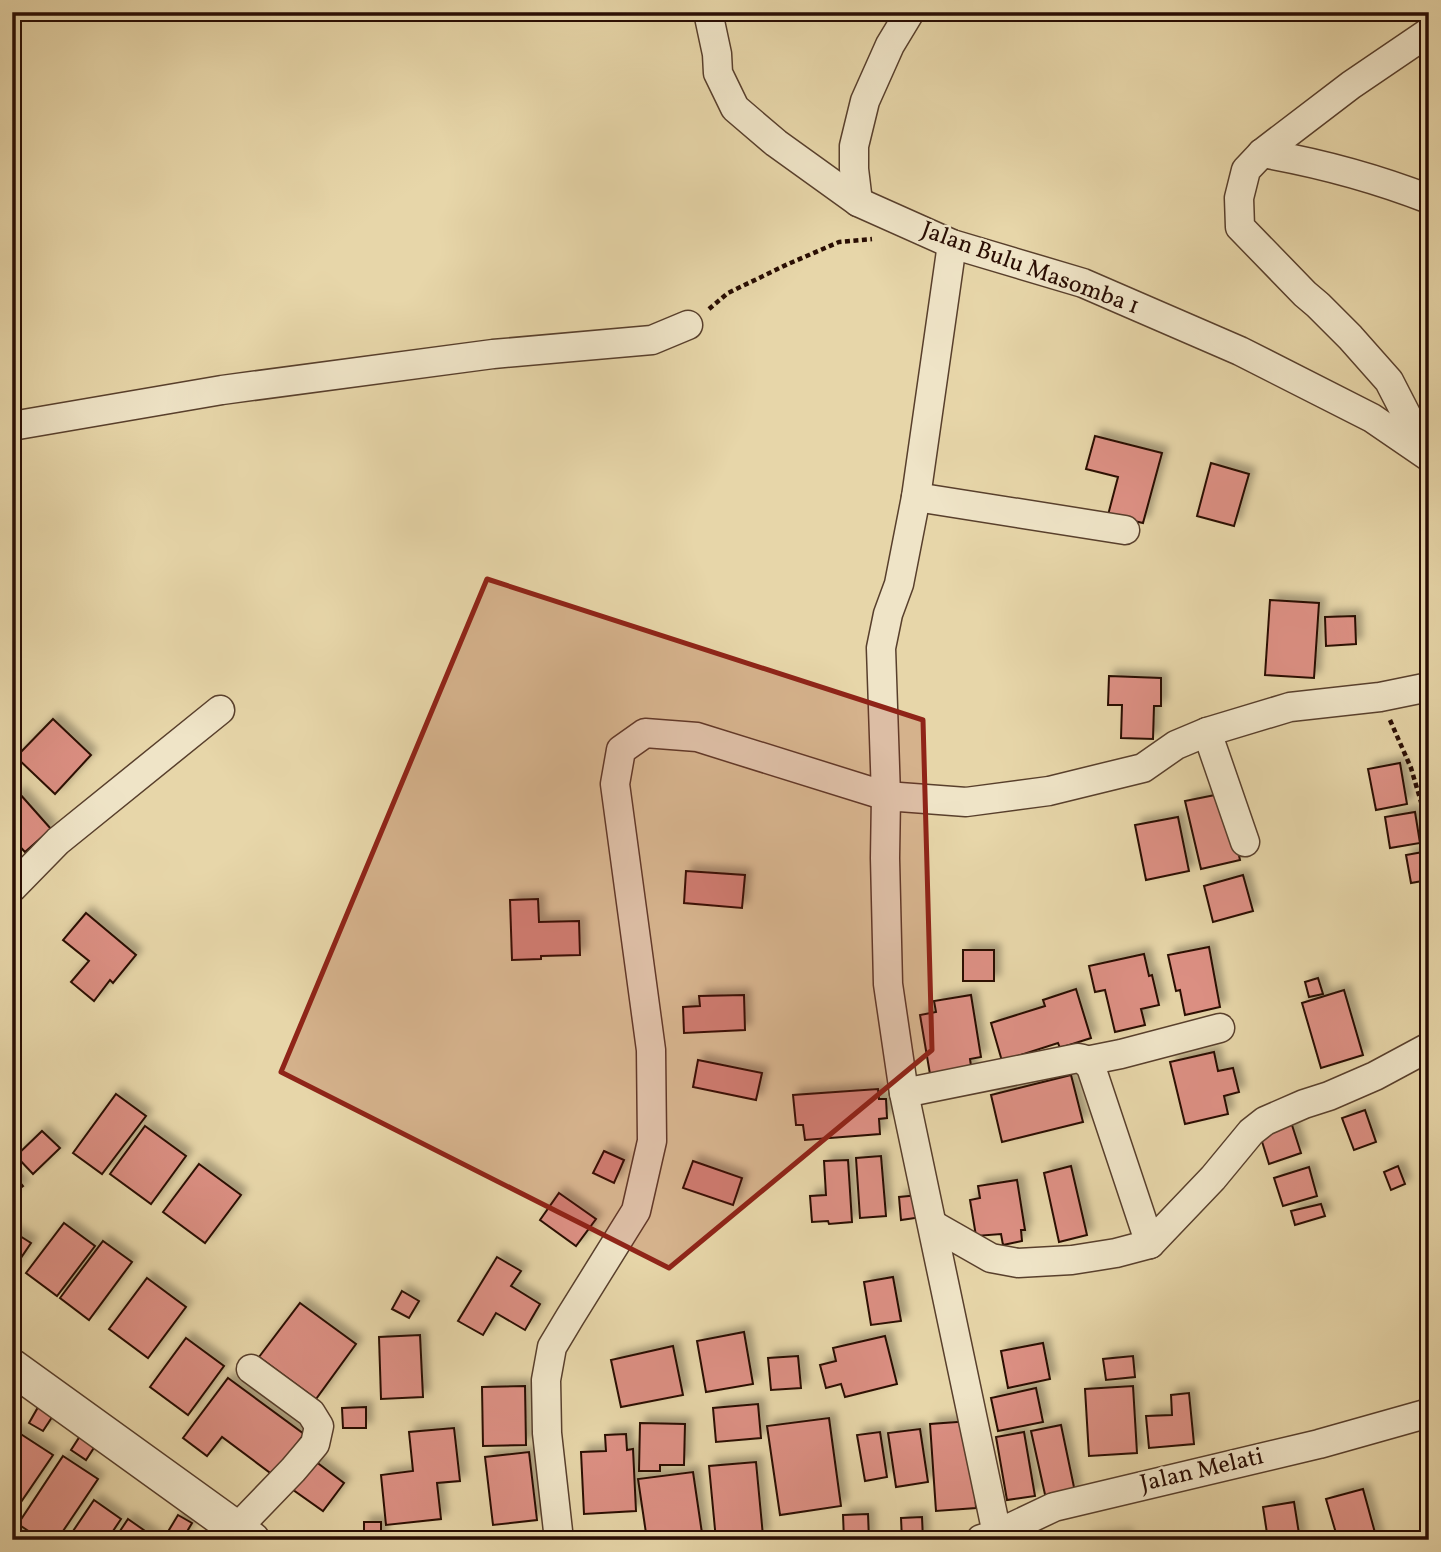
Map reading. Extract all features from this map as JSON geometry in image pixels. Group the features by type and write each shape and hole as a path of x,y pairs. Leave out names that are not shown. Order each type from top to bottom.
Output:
{"street":[{"name":"Jalan Bulu Masomba 1","path":"708,12 718,73 735,108 776,143 858,202 952,244 1083,283 1240,351 1372,418 1428,458"},
{"path":"858,202 854,146 865,101 890,46 910,12"},
{"path":"1428,458 1389,382 1342,329 1240,228 1239,198 1246,170 1262,153 1351,85 1429,32"},
{"path":"1262,153 1308,161 1399,187 1429,199"},
{"path":"952,244 916,497 899,584 888,614 881,648 888,984 904,1093 933,1226 988,1537"},
{"path":"12,426 249,386 493,354 652,340 688,326"},
{"path":"916,497 1125,530"},
{"path":"559,1540 547,1433 546,1380 552,1347 636,1212 652,1142 650,1050 615,784 621,750 645,733 697,737 886,796 967,802 1049,791 1143,768 1177,746 1207,732 1290,708 1380,697 1429,687"},
{"path":"12,888 58,841 220,710"},
{"path":"1207,732 1245,842"},
{"path":"1086,1061 1220,1028"},
{"path":"933,1226 990,1258 1018,1263 1083,1259 1116,1254 1150,1244 1213,1178 1251,1132 1265,1121 1375,1076 1429,1047"},
{"path":"904,1093 1078,1058 1086,1061 1091,1067 1150,1244"},
{"path":"12,1367 244,1534 315,1444 319,1426 311,1413 251,1369"},
{"name":"Jalan Melati","path":"988,1537 1054,1507 1319,1444 1429,1413"}],"path":[{"path":"688,326 728,293 788,264 839,242 876,239"},
{"path":"1380,697 1411,768 1429,829"}],"highlighted area":[{"path":"487,579 923,720 932,1050 669,1268 281,1072"}],"building":[{"path":"1095,436 1162,453 1143,523 1108,515 1118,477 1086,469"},
{"path":"1211,463 1249,474 1234,526 1197,516"},
{"path":"1270,600 1319,603 1314,678 1265,675"},
{"path":"1355,616 1356,644 1326,646 1325,617"},
{"path":"1109,676 1161,678 1161,706 1154,706 1153,739 1121,738 1122,705 1108,705"},
{"path":"53,719 91,755 55,794 16,757"},
{"path":"1400,763 1407,804 1376,810 1368,769"},
{"path":"19,793 51,829 25,852 12,838 12,799"},
{"path":"1225,793 1240,860 1201,869 1185,801"},
{"path":"1415,812 1420,843 1390,848 1385,817"},
{"path":"1178,817 1189,871 1146,880 1135,825"},
{"path":"1423,852 1428,880 1411,883 1406,855"},
{"path":"686,871 745,875 742,908 684,903"},
{"path":"1243,875 1253,911 1213,922 1204,886"},
{"path":"538,899 539,922 579,921 580,955 512,960 510,900"},
{"path":"86,913 136,955 113,983 110,980 94,1001 71,982 89,961 63,940"},
{"path":"1209,947 1220,1007 1185,1015 1180,990 1176,991 1168,955"},
{"path":"963,950 994,950 994,981 963,981"},
{"path":"1144,954 1159,1005 1141,1009 1145,1025 1115,1032 1105,990 1095,992 1089,966"},
{"path":"1318,978 1323,994 1309,997 1305,982"},
{"path":"1076,989 1091,1038 1060,1048 1058,1043 1002,1061 991,1023 1045,1006 1043,1000"},
{"path":"1344,990 1363,1055 1321,1068 1302,1003"},
{"path":"744,995 745,1030 684,1033 683,1007 700,1006 699,996"},
{"path":"971,995 981,1057 970,1059 972,1073 931,1080 920,1015 936,1012 934,1001"},
{"path":"1214,1052 1218,1071 1233,1068 1239,1092 1224,1096 1228,1114 1185,1124 1170,1062"},
{"path":"698,1060 762,1073 756,1100 693,1087"},
{"path":"1071,1075 1083,1122 1002,1142 991,1095"},
{"path":"878,1089 879,1099 886,1099 887,1118 879,1119 880,1134 805,1140 803,1125 796,1125 793,1095"},
{"path":"116,1094 146,1116 102,1174 73,1153"},
{"path":"1365,1110 1376,1142 1354,1150 1342,1118"},
{"path":"1291,1122 1301,1153 1269,1164 1259,1132"},
{"path":"145,1126 186,1156 151,1204 110,1174"},
{"path":"42,1131 60,1148 33,1174 16,1156"},
{"path":"604,1151 624,1160 614,1183 593,1173"},
{"path":"881,1156 886,1216 860,1218 856,1158"},
{"path":"848,1160 852,1222 812,1222 810,1196 826,1195 824,1161"},
{"path":"693,1161 742,1178 733,1205 683,1188"},
{"path":"199,1164 241,1195 205,1243 163,1212"},
{"path":"1071,1166 1087,1235 1059,1242 1044,1173"},
{"path":"1398,1166 1405,1184 1391,1190 1384,1172"},
{"path":"1309,1167 1317,1196 1283,1206 1274,1178"},
{"path":"12,1173 23,1186 12,1194"},
{"path":"1017,1180 1025,1230 1021,1230 1022,1241 1003,1245 1001,1234 976,1236 970,1200 980,1198 978,1186"},
{"path":"559,1193 596,1219 576,1246 540,1220"},
{"path":"919,1195 922,1217 901,1220 899,1197"},
{"path":"1321,1204 1325,1216 1295,1225 1291,1211"},
{"path":"64,1223 95,1246 57,1296 26,1273"},
{"path":"12,1231 31,1243 12,1271"},
{"path":"103,1241 132,1262 89,1320 60,1298"},
{"path":"497,1257 521,1271 511,1286 540,1304 525,1330 496,1313 483,1335 458,1321"},
{"path":"893,1277 901,1321 871,1325 864,1282"},
{"path":"147,1278 186,1307 148,1358 109,1329"},
{"path":"402,1291 419,1301 409,1318 392,1309"},
{"path":"300,1303 356,1344 316,1399 259,1357"},
{"path":"744,1332 753,1384 706,1392 697,1341"},
{"path":"420,1335 423,1397 381,1399 379,1337"},
{"path":"885,1336 897,1384 845,1397 841,1384 826,1388 820,1365 836,1361 833,1348"},
{"path":"186,1338 224,1366 188,1415 150,1387"},
{"path":"1043,1343 1050,1379 1008,1388 1001,1351"},
{"path":"673,1346 683,1395 621,1407 611,1360"},
{"path":"798,1356 801,1388 771,1390 768,1358"},
{"path":"1133,1356 1135,1377 1106,1380 1103,1359"},
{"path":"228,1378 304,1434 273,1475 222,1437 207,1456 183,1438"},
{"path":"525,1386 526,1445 483,1446 482,1387"},
{"path":"1133,1386 1137,1453 1089,1456 1085,1389"},
{"path":"1036,1388 1043,1422 998,1431 991,1398"},
{"path":"1189,1393 1194,1444 1149,1448 1146,1416 1172,1415 1171,1395"},
{"path":"41,1402 56,1411 43,1431 29,1423"},
{"path":"758,1404 761,1438 716,1442 713,1408"},
{"path":"366,1407 366,1428 343,1428 342,1408"},
{"path":"829,1418 841,1506 780,1515 767,1426"},
{"path":"971,1421 976,1508 936,1511 930,1424"},
{"path":"640,1423 685,1424 684,1465 660,1465 660,1471 639,1471"},
{"path":"1061,1425 1075,1492 1046,1499 1031,1431"},
{"path":"454,1428 460,1481 437,1483 441,1519 386,1525 381,1475 413,1471 409,1432"},
{"path":"13,1429 53,1455 21,1502 12,1496"},
{"path":"920,1429 928,1482 896,1487 888,1433"},
{"path":"880,1432 887,1477 865,1481 857,1435"},
{"path":"1024,1432 1035,1496 1007,1500 996,1437"},
{"path":"82,1433 97,1443 86,1460 71,1450"},
{"path":"626,1434 627,1450 633,1449 636,1511 584,1514 581,1452 606,1451 605,1435"},
{"path":"529,1452 537,1520 493,1525 485,1457"},
{"path":"63,1456 98,1479 57,1540 42,1540 18,1524"},
{"path":"311,1458 344,1483 323,1511 289,1487"},
{"path":"756,1462 763,1536 716,1540 709,1466"},
{"path":"693,1472 703,1540 647,1540 638,1479"},
{"path":"1363,1489 1377,1540 1338,1540 1326,1499"},
{"path":"94,1500 121,1519 107,1540 67,1540"},
{"path":"1294,1502 1300,1540 1268,1540 1263,1507"},
{"path":"868,1514 869,1540 844,1540 843,1515"},
{"path":"178,1515 192,1523 182,1540 174,1540 166,1535"},
{"path":"922,1517 923,1540 902,1540 901,1518"},
{"path":"128,1519 158,1540 114,1540"},
{"path":"364,1522 381,1522 381,1540 364,1540"},
{"path":"12,1526 25,1535 21,1540 12,1540"},
{"path":"1126,1535 1127,1540 1086,1539"}]}
